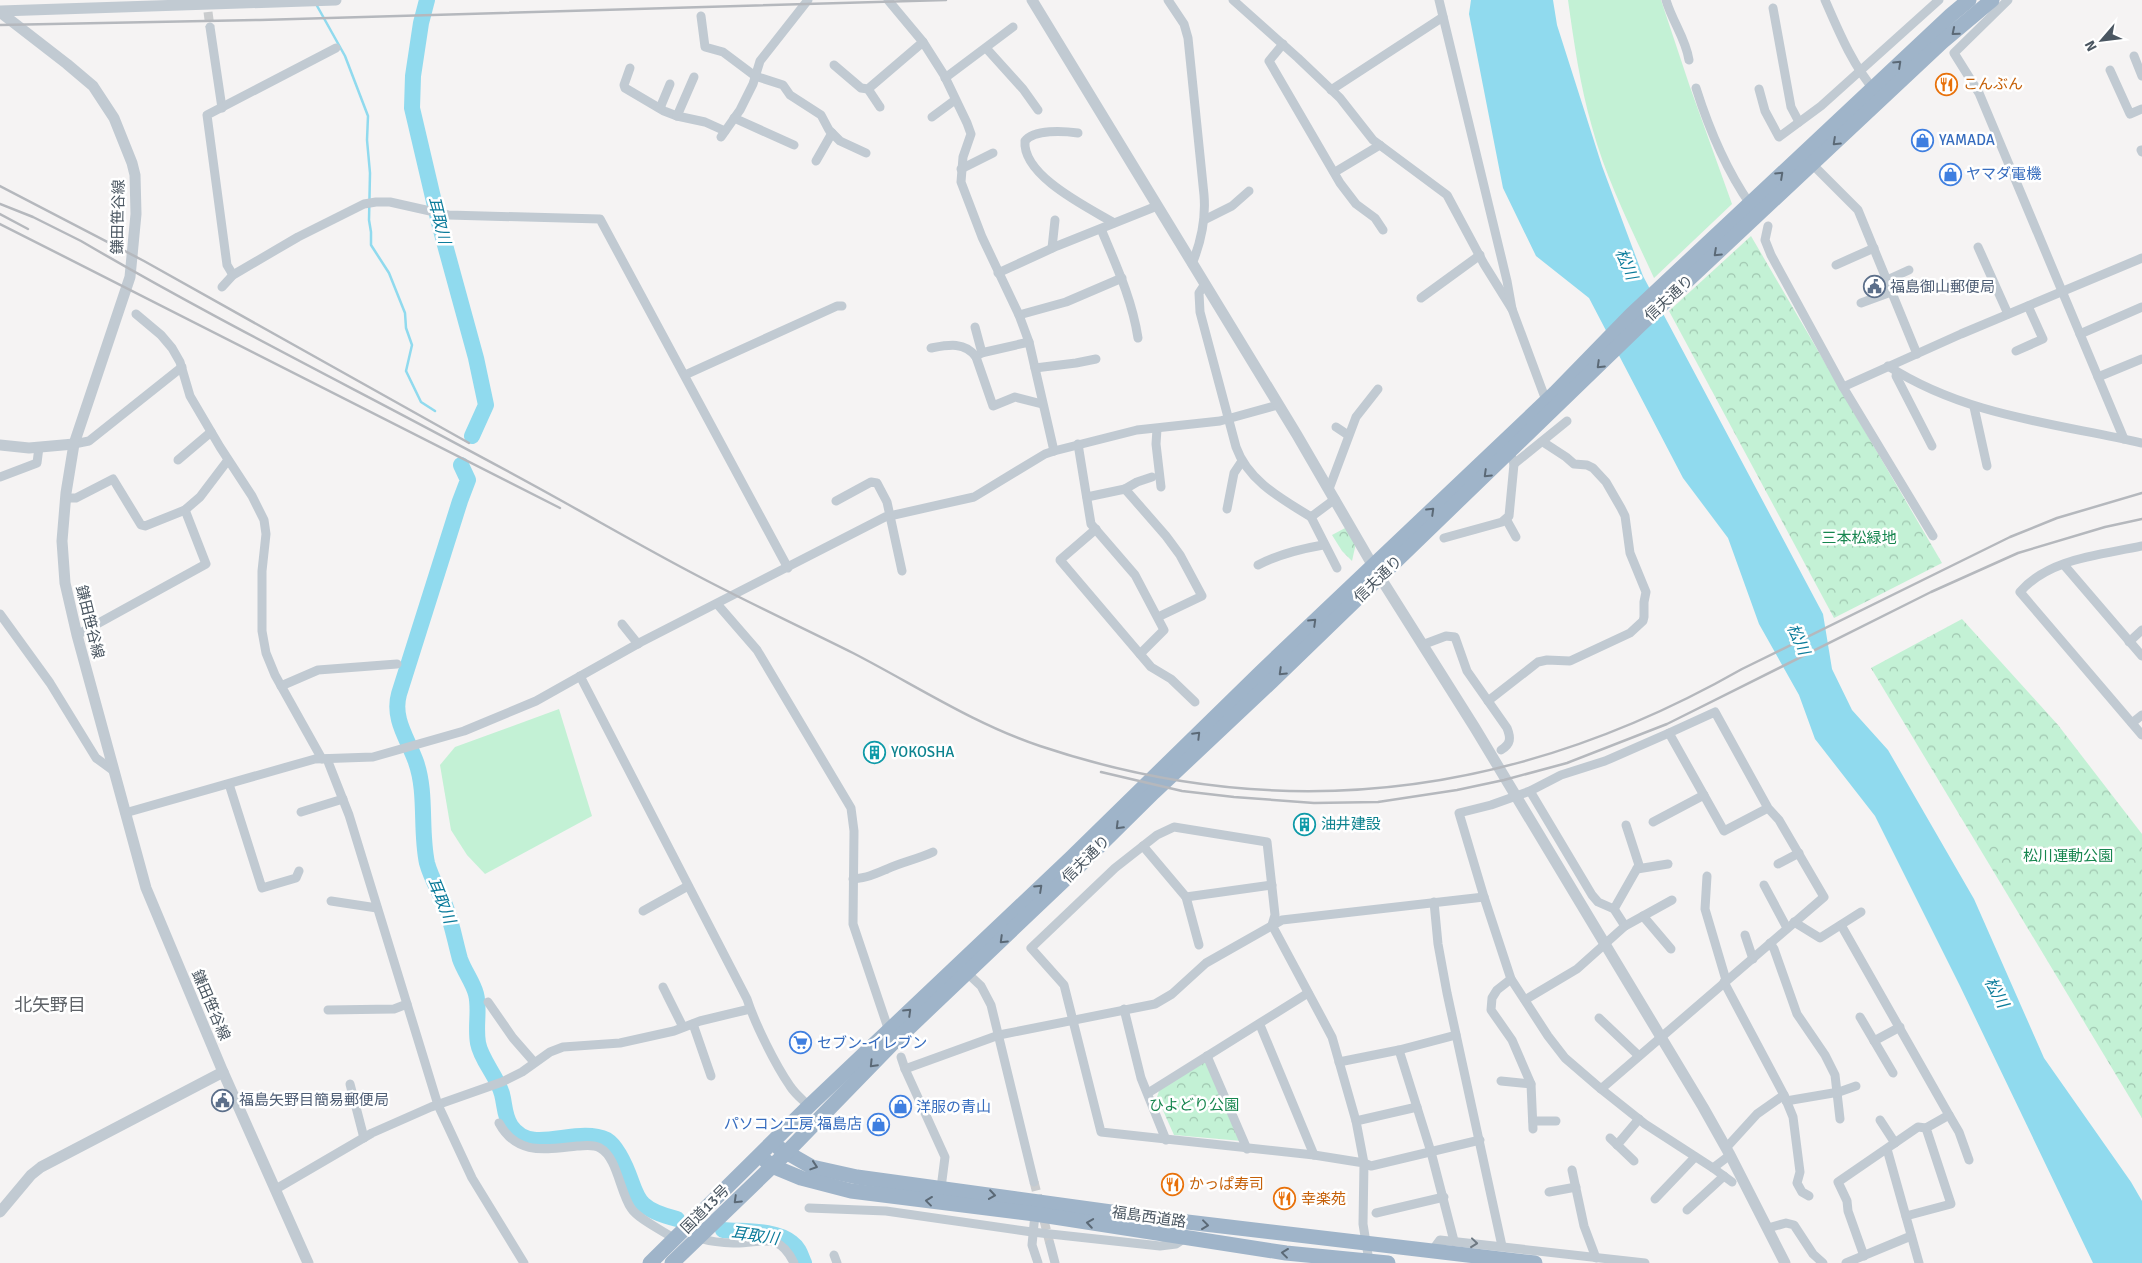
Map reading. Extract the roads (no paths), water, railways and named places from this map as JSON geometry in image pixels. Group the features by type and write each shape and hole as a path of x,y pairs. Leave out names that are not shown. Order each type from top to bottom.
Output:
{"highway":[{"name":"信夫通り","path":"1749,211 1812,164 1951,15 1969,0"},
{"name":"信夫通り","path":"772,1166 963,969 1147,790 1272,681 1376,571 1553,397 1749,211 1877,94 1992,0"},
{"name":"信夫通り","path":"1376,571 1512,457 1553,397"},
{"name":"信夫通り","path":"759,1156 889,1031 963,969"},
{"name":"福島西道路","path":"772,1143 812,1167 857,1177 1162,1219 1535,1263"},
{"name":"福島西道路","path":"759,1156 772,1166 801,1178 851,1191 1035,1214 1286,1254 1388,1263"},
{"name":"国道13号","path":"650,1263 759,1156"},
{"name":"国道13号","path":"672,1263 772,1166"}],"street":[{"path":"0,12 336,0"},
{"path":"630,68 624,85 626,88 660,108 677,116 705,122 723,134 753,84 760,61 808,0"},
{"path":"888,0 923,42 945,78 971,134 962,158 961,182 998,273 1019,314 1029,342 1054,451"},
{"path":"1032,0 1332,494 1376,571 1475,728 1662,1037 1728,1152 1786,1263"},
{"path":"1168,0 1184,24 1188,38 1204,195 1204,220 1198,248 1192,264"},
{"path":"1233,0 1331,90 1380,145 1426,177 1447,195 1512,309"},
{"path":"1439,0 1507,281 1512,309 1541,392 1553,397"},
{"path":"1666,0 1671,18 1687,48 1689,60"},
{"path":"1825,0 1841,37 1860,72 1877,94"},
{"path":"1759,89 1765,111 1779,138 1821,106 1940,0 1951,15"},
{"path":"2008,0 1954,53 1979,93 2124,438"},
{"path":"1772,8 1791,107 1799,122"},
{"name":"鎌田笹谷線","path":"0,12 67,64 101,96 123,138 135,175 136,214 130,277 74,444 66,498 63,561 65,583 77,635 146,888 223,1072 308,1263"},
{"path":"702,16 705,46 723,52 755,76 783,85 790,96 821,115 832,133 849,147 866,153"},
{"path":"1331,90 1443,17"},
{"path":"210,27 222,108"},
{"path":"945,78 1013,27"},
{"path":"868,89 923,42"},
{"path":"1282,44 1269,61 1334,172 1356,204 1375,218 1383,230"},
{"path":"233,275 227,265 207,115 336,48"},
{"path":"986,48 1023,89 1038,110"},
{"path":"2134,56 2142,76"},
{"path":"834,65 861,88 868,89 880,107"},
{"path":"2110,70 2130,114 2142,109"},
{"path":"677,116 694,77"},
{"path":"660,108 670,84"},
{"path":"1696,88 1715,142 1749,211"},
{"path":"932,117 955,100"},
{"path":"734,118 794,145"},
{"path":"1078,133 1062,130 1031,136 1025,141 1026,150 1034,165 1045,179 1114,223"},
{"path":"816,161 832,133"},
{"path":"1334,172 1380,145"},
{"path":"961,169 993,153"},
{"path":"1812,164 1858,210 1916,354"},
{"path":"1204,220 1232,206 1250,191"},
{"path":"222,287 233,275 298,237 364,204 390,202 448,215 600,219 788,568"},
{"path":"998,273 1052,248 1156,206"},
{"path":"1052,248 1055,220"},
{"path":"1768,226 1765,240 1771,255 1843,387 1933,536"},
{"path":"1101,229 1122,278 1135,317 1138,338"},
{"path":"1978,247 2008,314"},
{"path":"1836,265 1874,248"},
{"path":"1421,298 1480,255"},
{"path":"1843,387 2008,314 2142,258"},
{"path":"1887,280 1909,270"},
{"path":"1019,314 1066,302 1122,278"},
{"path":"1205,284 1199,293 1200,312 1228,419 1242,461 1272,492 1311,517 1337,568"},
{"path":"1861,303 1891,292"},
{"path":"685,376 837,306 842,306"},
{"path":"2016,351 2043,339 2028,306"},
{"path":"2080,334 2142,308"},
{"path":"136,314 161,335 172,348 182,367 190,396 252,496 264,520 266,534 262,571 262,631 266,653 281,686 324,759 343,799 438,1105 472,1178 524,1263"},
{"path":"975,327 979,355 993,406 1015,397 1042,404"},
{"path":"931,348 956,345 979,355 1029,342"},
{"path":"1035,368 1096,359"},
{"path":"2098,377 2141,362"},
{"path":"1888,366 1926,388 1974,407 2142,442"},
{"path":"0,445 39,447 89,441 182,367"},
{"path":"1897,372 1896,376 1932,446"},
{"path":"1311,517 1332,494 1335,477 1348,435 1356,417 1378,389"},
{"path":"125,813 324,759 373,757 396,752 464,731 536,701 640,643 890,516 974,497 1045,454 1078,444 1137,430 1228,419 1278,405"},
{"path":"1974,407 1987,466"},
{"path":"1444,538 1502,522 1506,519 1509,516 1512,503 1512,457 1543,442 1567,421"},
{"path":"1336,427 1348,435"},
{"path":"1157,429 1156,444 1161,487"},
{"path":"178,460 211,432"},
{"path":"1488,701 1542,660 1570,661 1630,633 1643,621 1646,592 1630,553 1624,516 1614,496 1606,482 1593,468 1587,465 1574,464 1543,442"},
{"path":"1078,444 1091,524 1135,576 1164,630 1140,654"},
{"path":"0,476 37,463 39,447"},
{"path":"66,498 76,498 113,479 141,524 145,526 185,510 200,497 228,460"},
{"path":"1227,509 1234,473 1242,461"},
{"path":"1087,497 1125,489 1136,482 1152,477"},
{"path":"836,501 871,482 877,483 887,502 902,571"},
{"path":"1125,489 1180,555 1202,596 1158,617"},
{"path":"77,635 206,564 185,510"},
{"path":"1506,519 1516,538"},
{"path":"1096,529 1060,560 1155,670 1171,679 1195,702"},
{"path":"1258,565 1292,551 1324,545"},
{"path":"2142,546 2091,556 2045,570 2020,592 2142,735"},
{"path":"2064,565 2142,656"},
{"path":"718,604 757,650 851,808 854,831 854,924 889,1031"},
{"path":"0,614 50,683 96,758 114,772"},
{"path":"622,624 640,643"},
{"path":"2129,642 2142,630"},
{"path":"1422,645 1446,636 1455,638 1467,672 1507,728 1510,736 1507,746 1501,750"},
{"path":"281,686 318,670 397,664"},
{"path":"580,676 791,1087 809,1106"},
{"path":"1601,1089 1824,897 1779,820 1768,808 1715,712 1605,761 1561,775 1530,791 1491,805 1459,813 1511,979 1555,1047 1565,1058 1601,1089 1639,1120 1732,1182"},
{"path":"2132,723 2142,715"},
{"path":"1670,733 1724,831 1768,808"},
{"path":"229,784 262,888 296,878 299,871"},
{"path":"1530,791 1592,895 1598,902 1614,909 1625,926"},
{"path":"1654,822 1704,796"},
{"path":"301,812 343,799"},
{"path":"1614,909 1639,865 1626,825"},
{"path":"1369,1262 1362,1224 1364,1164 1356,1122 1332,1037 1272,925 1275,916 1267,842 1174,827 1157,835 1115,868 1031,948 1064,985 1101,1132 1314,1156 1364,1164 1371,1166 1480,1140"},
{"path":"1143,846 1186,897 1199,945"},
{"path":"853,879 872,876 888,868 916,860 933,852"},
{"path":"1778,864 1798,853"},
{"path":"1637,869 1668,864"},
{"path":"1707,876 1705,909 1725,981 1793,1117 1800,1172 1797,1183 1802,1192 1809,1196"},
{"path":"1764,885 1791,925 1820,938 1861,912"},
{"path":"642,911 688,886"},
{"path":"1186,897 1272,886"},
{"path":"905,1069 999,1035 1155,1004 1166,998 1206,963 1282,920 1484,897"},
{"path":"1525,1000 1577,970 1625,926 1672,900"},
{"path":"331,901 377,908"},
{"path":"1434,902 1438,944 1502,1246"},
{"path":"1644,916 1671,949"},
{"path":"1840,925 1949,1115 1969,1160"},
{"path":"1744,935 1752,959"},
{"path":"1770,943 1774,949 1797,1014 1831,1065 1839,1092 1840,1119"},
{"path":"963,969 981,986 989,999 1034,1182"},
{"path":"1511,979 1497,990 1492,998 1492,1010 1512,1040 1531,1084 1533,1125 1556,1121"},
{"path":"663,987 683,1027"},
{"path":"1148,1093 1260,1025 1308,993"},
{"path":"488,1002 513,1038 534,1062"},
{"path":"328,1010 394,1009 407,1004"},
{"path":"276,1189 364,1138 438,1105 502,1082 563,1047 620,1043 750,1009"},
{"path":"1124,1009 1130,1040 1166,1140"},
{"path":"1860,1017 1893,1073"},
{"path":"1599,1018 1639,1056"},
{"path":"693,1024 711,1076"},
{"path":"1260,1025 1314,1156"},
{"path":"1874,1041 1900,1027"},
{"path":"1339,1062 1398,1050 1456,1035"},
{"path":"1398,1050 1431,1152 1454,1241"},
{"path":"1207,1056 1247,1149"},
{"path":"901,1057 945,1157 941,1188"},
{"path":"0,1212 31,1175 41,1167 223,1072"},
{"path":"1501,1081 1531,1084"},
{"path":"350,1084 364,1138"},
{"path":"1713,1168 1728,1152 1756,1114 1785,1098 1839,1092 1856,1086"},
{"path":"1356,1122 1417,1107"},
{"path":"1868,1258 1848,1212 1847,1201 1838,1182 1918,1127 1926,1128 1949,1115"},
{"path":"1618,1145 1639,1120"},
{"path":"1880,1120 1895,1143"},
{"path":"500,1123 509,1137 524,1147 557,1148 590,1145 601,1148 610,1159 632,1210 675,1239"},
{"path":"1906,1216 1951,1204 1926,1128"},
{"path":"1610,1138 1634,1161"},
{"path":"1887,1149 1919,1263"},
{"path":"1655,1199 1695,1157"},
{"path":"1572,1170 1584,1226 1596,1258"},
{"path":"1687,1210 1724,1176"},
{"path":"1549,1192 1576,1187"},
{"path":"886,1211 890,1196"},
{"path":"1376,1213 1444,1197"},
{"path":"809,1208 886,1211 1032,1232 1160,1246 1176,1244 1186,1238"},
{"path":"1035,1214 1032,1245 1038,1263"},
{"path":"1768,1228 1786,1223 1794,1225 1813,1254 1823,1263"},
{"path":"1846,1263 1868,1258 1911,1236"},
{"path":"698,1238 734,1243 772,1241 786,1249 794,1263"},
{"path":"1432,1252 1440,1240 1645,1263"},
{"path":"1050,1244 1055,1263"}],"water":[{"name":"松川","path":"1471,0 1553,0 1557,25 1602,166 1643,276 1823,614 1832,669 1852,710 1888,750 1974,899 2044,1058 2131,1182 2142,1201 2142,1263 2093,1263 1960,986 1875,816 1815,739 1799,695 1759,624 1728,538 1683,478 1589,298 1536,256 1503,188 1469,14"}],"waterway":[{"name":"耳取川","path":"427,0 421,23 413,76 412,108 439,223 476,358 486,405 472,436"},
{"path":"316,4 345,56 368,116 367,140 370,173 369,220 371,245 389,273 405,313 406,328 412,345 406,371 421,402 435,411"},
{"name":"耳取川","path":"461,465 468,480 397,703 399,720 419,774 427,863 452,925 460,959 476,994 478,1006 478,1043 500,1087 509,1122 520,1135 530,1139 542,1140 581,1136 595,1136 607,1140 619,1154 637,1196 642,1203 650,1209 677,1219"},
{"name":"耳取川","path":"723,1230 777,1235 796,1247 804,1263"}],"tunnel":[{"path":"208,12 210,27"},
{"path":"1034,1182 1050,1244"}],"railway":[{"path":"0,25 260,20 946,0"},
{"path":"0,186 144,261 469,443"},
{"path":"0,204 33,217 81,241 200,308 502,468 681,567 853,653 992,727 1040,746 1131,771 1222,786 1311,791 1399,786 1486,771 1573,746 1658,712 2010,537 2057,518 2142,493"},
{"path":"0,214 28,229"},
{"path":"0,224 560,508"},
{"path":"1101,772 1182,791 1314,803 1378,802 1457,790 1504,780 1567,763 1667,724 1931,592 2018,553 2105,527 2142,519"}],"place":[{"name":"こんぶん","path":"1947,84"},
{"name":"YAMADA","path":"1923,140"},
{"name":"ヤマダ電機","path":"1950,174"},
{"name":"福島御山郵便局","path":"1874,287"},
{"name":"YOKOSHA","path":"875,752"},
{"name":"油井建設","path":"1305,824"},
{"name":"セブン-イレブン","path":"801,1043"},
{"name":"福島矢野目簡易郵便局","path":"223,1100"},
{"name":"洋服の青山","path":"900,1107"},
{"name":"パソコン工房 福島店","path":"878,1124"},
{"name":"かっぱ寿司","path":"1173,1184"},
{"name":"幸楽苑","path":"1285,1199"}],"district":[{"name":"北矢野目","path":"50,1005"}],"park label":[{"name":"三本松緑地","path":"1859,538"},
{"name":"松川運動公園","path":"2068,856"},
{"name":"ひよどり公園","path":"1194,1105"}]}
